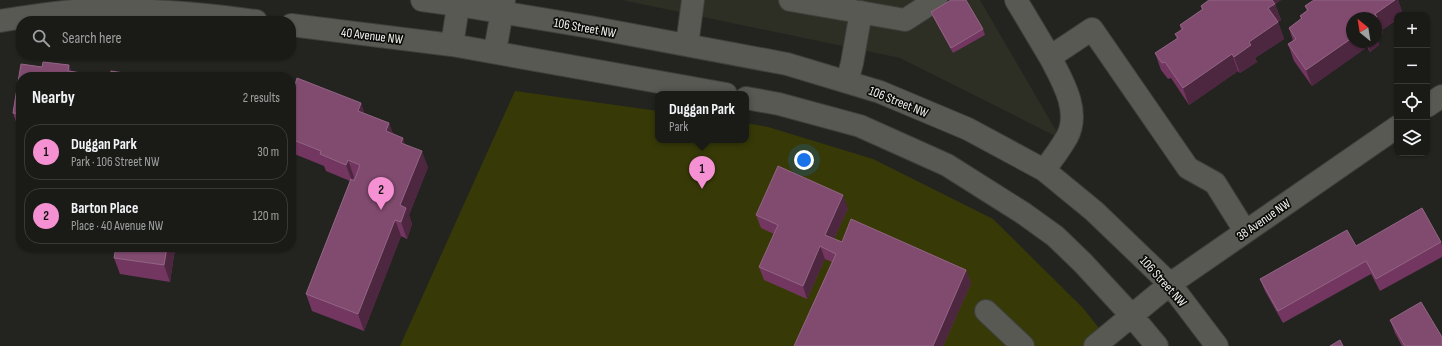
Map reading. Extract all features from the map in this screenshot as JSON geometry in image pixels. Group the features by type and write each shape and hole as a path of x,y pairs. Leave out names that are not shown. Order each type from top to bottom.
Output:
{"street":[{"path":"422,0 503,6 495,51"},
{"path":"687,45 693,0"},
{"path":"790,0 820,3 905,20 936,0"},
{"path":"1016,0 1050,57 1070,100 1071,123 1067,137 1044,170"},
{"path":"459,2 452,45 495,51 710,91"},
{"name":"106 Street NW","path":"503,6 687,45 787,64 880,92 968,129 1044,170 1094,211 1170,284 1217,346"},
{"path":"38,16 125,10 211,16"},
{"path":"846,82 852,63 861,12"},
{"path":"0,21 16,19"},
{"name":"40 Avenue NW","path":"296,27 452,45"},
{"path":"1050,57 1092,29 1188,168 1215,183 1245,231"},
{"path":"1430,104 1442,96"},
{"path":"749,99 779,104 860,126 947,165 1023,213 1055,236 1132,316 1157,346"},
{"name":"38 Avenue NW","path":"1095,346 1170,284 1394,129"},
{"path":"986,311 1023,346"}],"shaded area":[{"path":"622,0 980,0 1061,139 900,58"},
{"path":"515,91 655,111 655,143 749,143 749,124 768,127 873,159 993,219 1083,308 1113,346 400,346"}],"building":[{"path":"951,0 966,0 983,29 951,48 931,12"},
{"path":"1209,0 1272,0 1275,4 1268,8 1278,22 1249,42 1251,45 1234,57 1232,54 1183,88 1165,62 1162,63 1155,53 1178,38 1175,34 1183,29 1180,25 1203,9 1201,6"},
{"path":"1314,0 1395,0 1378,12 1346,12 1346,42 1306,70 1288,44 1296,39 1289,28 1302,18 1300,16 1308,10 1305,6"},
{"path":"43,62 69,65 68,71 75,72 20,72 21,64 42,67"},
{"path":"297,78 361,103 358,111 389,123 386,131 403,138 401,143 422,151 400,205 406,208 401,222 395,220 358,314 306,294 351,179 354,181 360,165 348,160 346,165 320,154 321,151 296,141"},
{"path":"16,95 16,113 13,113"},
{"path":"778,166 843,195 825,235 842,242 851,219 966,270 933,346 794,346 836,254 820,246 803,286 759,267 778,225 756,215"},
{"path":"1422,208 1441,242 1376,279 1366,261 1278,311 1260,279 1347,230 1356,246"},
{"path":"115,252 166,252 164,265 114,258"},
{"path":"1421,302 1442,337 1442,346 1405,346 1390,320"},
{"path":"1340,340 1343,346 1330,346"}],"place":[{"name":"Duggan Park","path":"702,189"},
{"name":"Barton Place","path":"381,210"}]}
